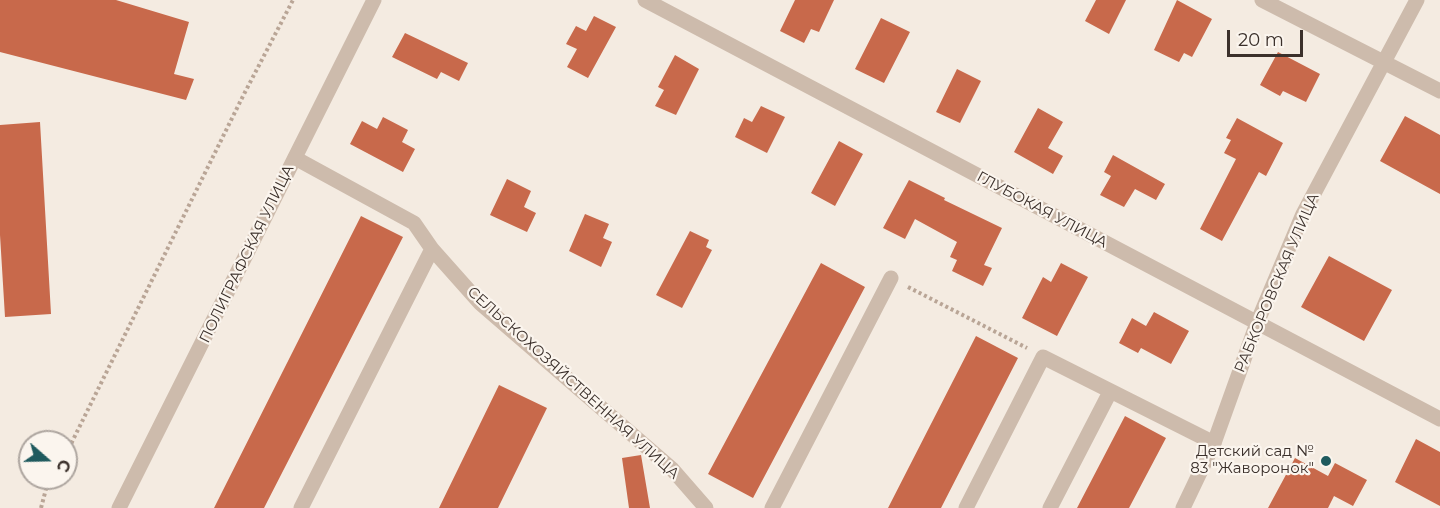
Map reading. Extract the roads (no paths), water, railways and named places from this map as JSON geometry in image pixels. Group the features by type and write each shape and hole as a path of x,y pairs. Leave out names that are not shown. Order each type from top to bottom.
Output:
{"street":[{"name":"ПОЛИГРАФСКАЯ УЛИЦА","path":"119,508 374,0"},
{"name":"ГЛУБОКАЯ УЛИЦА","path":"645,0 1440,419"},
{"path":"1262,0 1440,91"},
{"name":"РАБКОРОВСКАЯ УЛИЦА","path":"1183,508 1214,443 1257,323 1303,214 1417,0"},
{"name":"СЕЛЬСКОХОЗЯЙСТВЕННАЯ УЛИЦА","path":"295,158 414,223 432,249 480,303 672,469 706,508"},
{"path":"301,508 432,249"},
{"path":"772,508 891,278"},
{"path":"966,508 1043,357 1214,443"},
{"path":"1050,508 1110,392"}],"place":[{"name":"Детский сад № 83 \"Жаворонок\"","path":"1326,461"}]}
